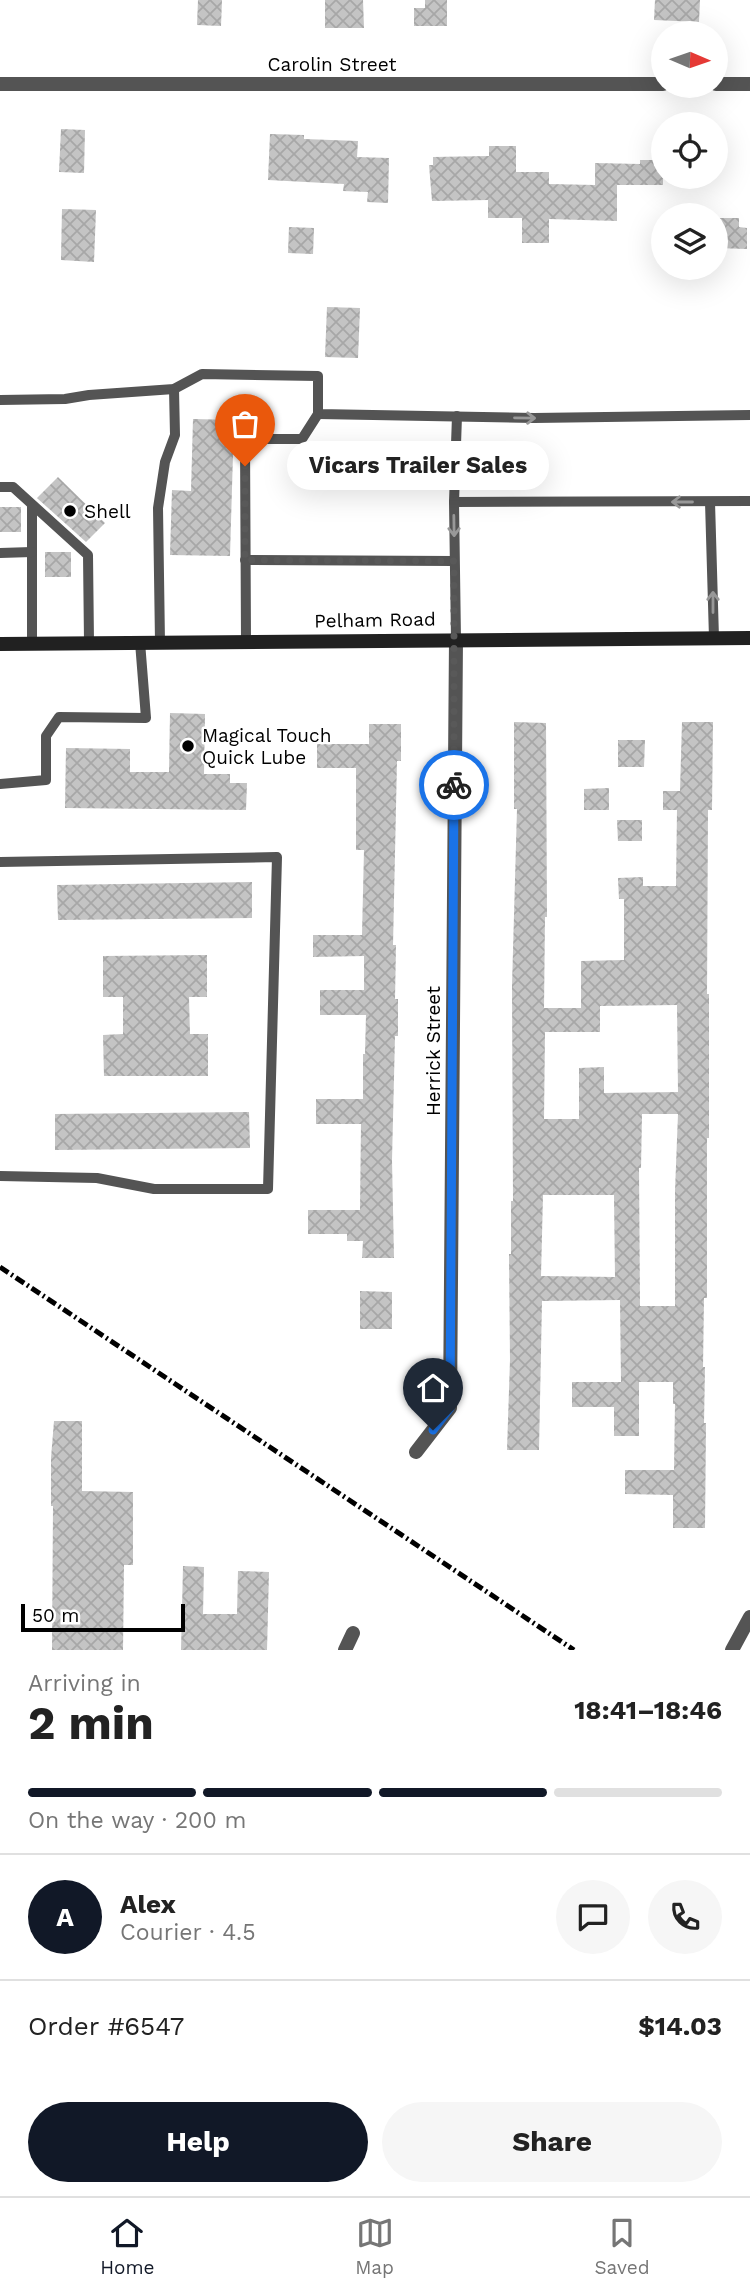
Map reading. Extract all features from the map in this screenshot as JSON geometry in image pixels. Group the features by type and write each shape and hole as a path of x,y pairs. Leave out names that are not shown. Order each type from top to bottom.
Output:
{"main road":[{"name":"Pelham Road","path":"0,643 750,638"}],"street":[{"name":"Carolin Street","path":"0,84 651,84"},
{"path":"728,84 750,84"},
{"name":"Herrick Street","path":"416,1452 450,1408 456,639"},
{"path":"732,1650 750,1617"},
{"path":"345,1650 353,1633"}],"lane":[{"path":"0,400 65,399 174,389 202,374 318,376 318,414 302,439 245,439 246,641"},
{"path":"160,642 158,508 165,462 175,435 174,389"},
{"path":"318,414 534,418 750,415"},
{"path":"456,639 454,502 457,416"},
{"path":"0,487 13,487 88,555 89,642"},
{"path":"454,502 750,502"},
{"path":"710,502 714,638"},
{"path":"32,505 32,643"},
{"path":"0,553 32,552"},
{"path":"245,560 454,561"},
{"path":"0,784 46,780 46,736 59,717 146,718 140,642"},
{"path":"0,862 276,858 268,1189 155,1189 97,1178 0,1176"}],"building":[{"path":"198,0 222,0 221,26 197,25"},
{"path":"325,0 363,0 364,28 325,28"},
{"path":"425,0 447,0 447,26 414,26 414,8 425,8"},
{"path":"655,0 700,0 699,21 654,20"},
{"path":"61,129 85,130 84,173 59,172"},
{"path":"270,134 304,135 304,139 358,141 357,157 389,158 388,203 367,202 368,192 343,191 344,184 268,180"},
{"path":"489,146 516,146 516,172 549,172 549,184 595,185 595,163 640,164 640,160 651,160 651,185 617,185 617,221 549,219 549,243 522,243 522,218 488,218 488,200 432,201 429,165 433,165 433,157 489,156"},
{"path":"62,209 96,210 94,262 61,260"},
{"path":"728,218 739,218 739,227 747,228 747,249 728,248"},
{"path":"289,227 314,228 313,254 288,253"},
{"path":"327,307 360,308 358,358 325,357"},
{"path":"193,419 234,420 230,556 170,555 172,490 191,491"},
{"name":"Shell","path":"58,477 105,523 86,542 37,498"},
{"path":"0,507 21,507 21,532 0,532"},
{"path":"45,552 71,552 71,577 45,577"},
{"path":"170,713 205,714 204,774 230,774 230,783 247,783 246,810 65,808 66,748 130,749 130,772 169,772"},
{"path":"514,722 546,723 547,917 544,1008 581,1008 581,961 624,960 624,899 619,899 618,878 643,877 643,886 676,886 677,810 663,810 663,791 680,791 682,722 713,722 712,810 708,810 709,1138 707,1298 704,1298 703,1367 706,1423 705,1528 673,1528 673,1495 625,1494 625,1470 674,1470 673,1382 639,1382 639,1436 614,1436 614,1407 572,1407 572,1382 621,1382 620,1300 542,1301 539,1450 507,1450 509,1254 513,1201 512,986 517,809 514,809","holes":["677,1005 678,1092 604,1093 604,1067 579,1068 579,1119 544,1119 545,1032 600,1032 600,1006","642,1114 678,1114 675,1306 640,1306","543,1195 614,1195 615,1277 541,1276"]},
{"path":"369,724 401,724 401,761 397,761 393,945 396,945 395,999 398,999 392,1160 394,1258 362,1258 363,1241 347,1241 347,1234 308,1234 308,1210 360,1210 361,1124 316,1124 316,1099 363,1099 366,1015 320,1015 320,990 364,990 364,956 313,957 313,935 362,935 364,850 356,850 356,768 317,768 317,744 369,744"},
{"path":"618,740 645,740 644,767 618,767"},
{"path":"609,788 609,810 584,810 584,789"},
{"path":"617,820 642,820 642,841 618,841"},
{"path":"252,882 252,918 58,920 57,885"},
{"path":"207,955 207,997 189,997 190,1034 208,1034 208,1076 104,1076 103,1035 123,1034 123,997 103,997 103,956"},
{"path":"249,1112 250,1148 55,1150 55,1114"},
{"path":"360,1291 392,1292 392,1329 360,1329"},
{"path":"54,1421 82,1421 82,1491 133,1492 133,1565 124,1565 123,1650 52,1650 51,1458"},
{"path":"183,1566 204,1567 203,1614 237,1614 238,1571 269,1572 267,1650 181,1650"}],"railway":[{"path":"0,1267 574,1650"}],"way so far":[{"path":"245,466 245,560 454,561 454,785"}],"place":[{"name":"Vicars Trailer Sales","path":"245,466"},
{"name":"Shell","path":"70,511"},
{"name":"Magical Touch Quick Lube","path":"188,746"}],"route":[{"path":"433,1430 450,1408 454,785"}]}
